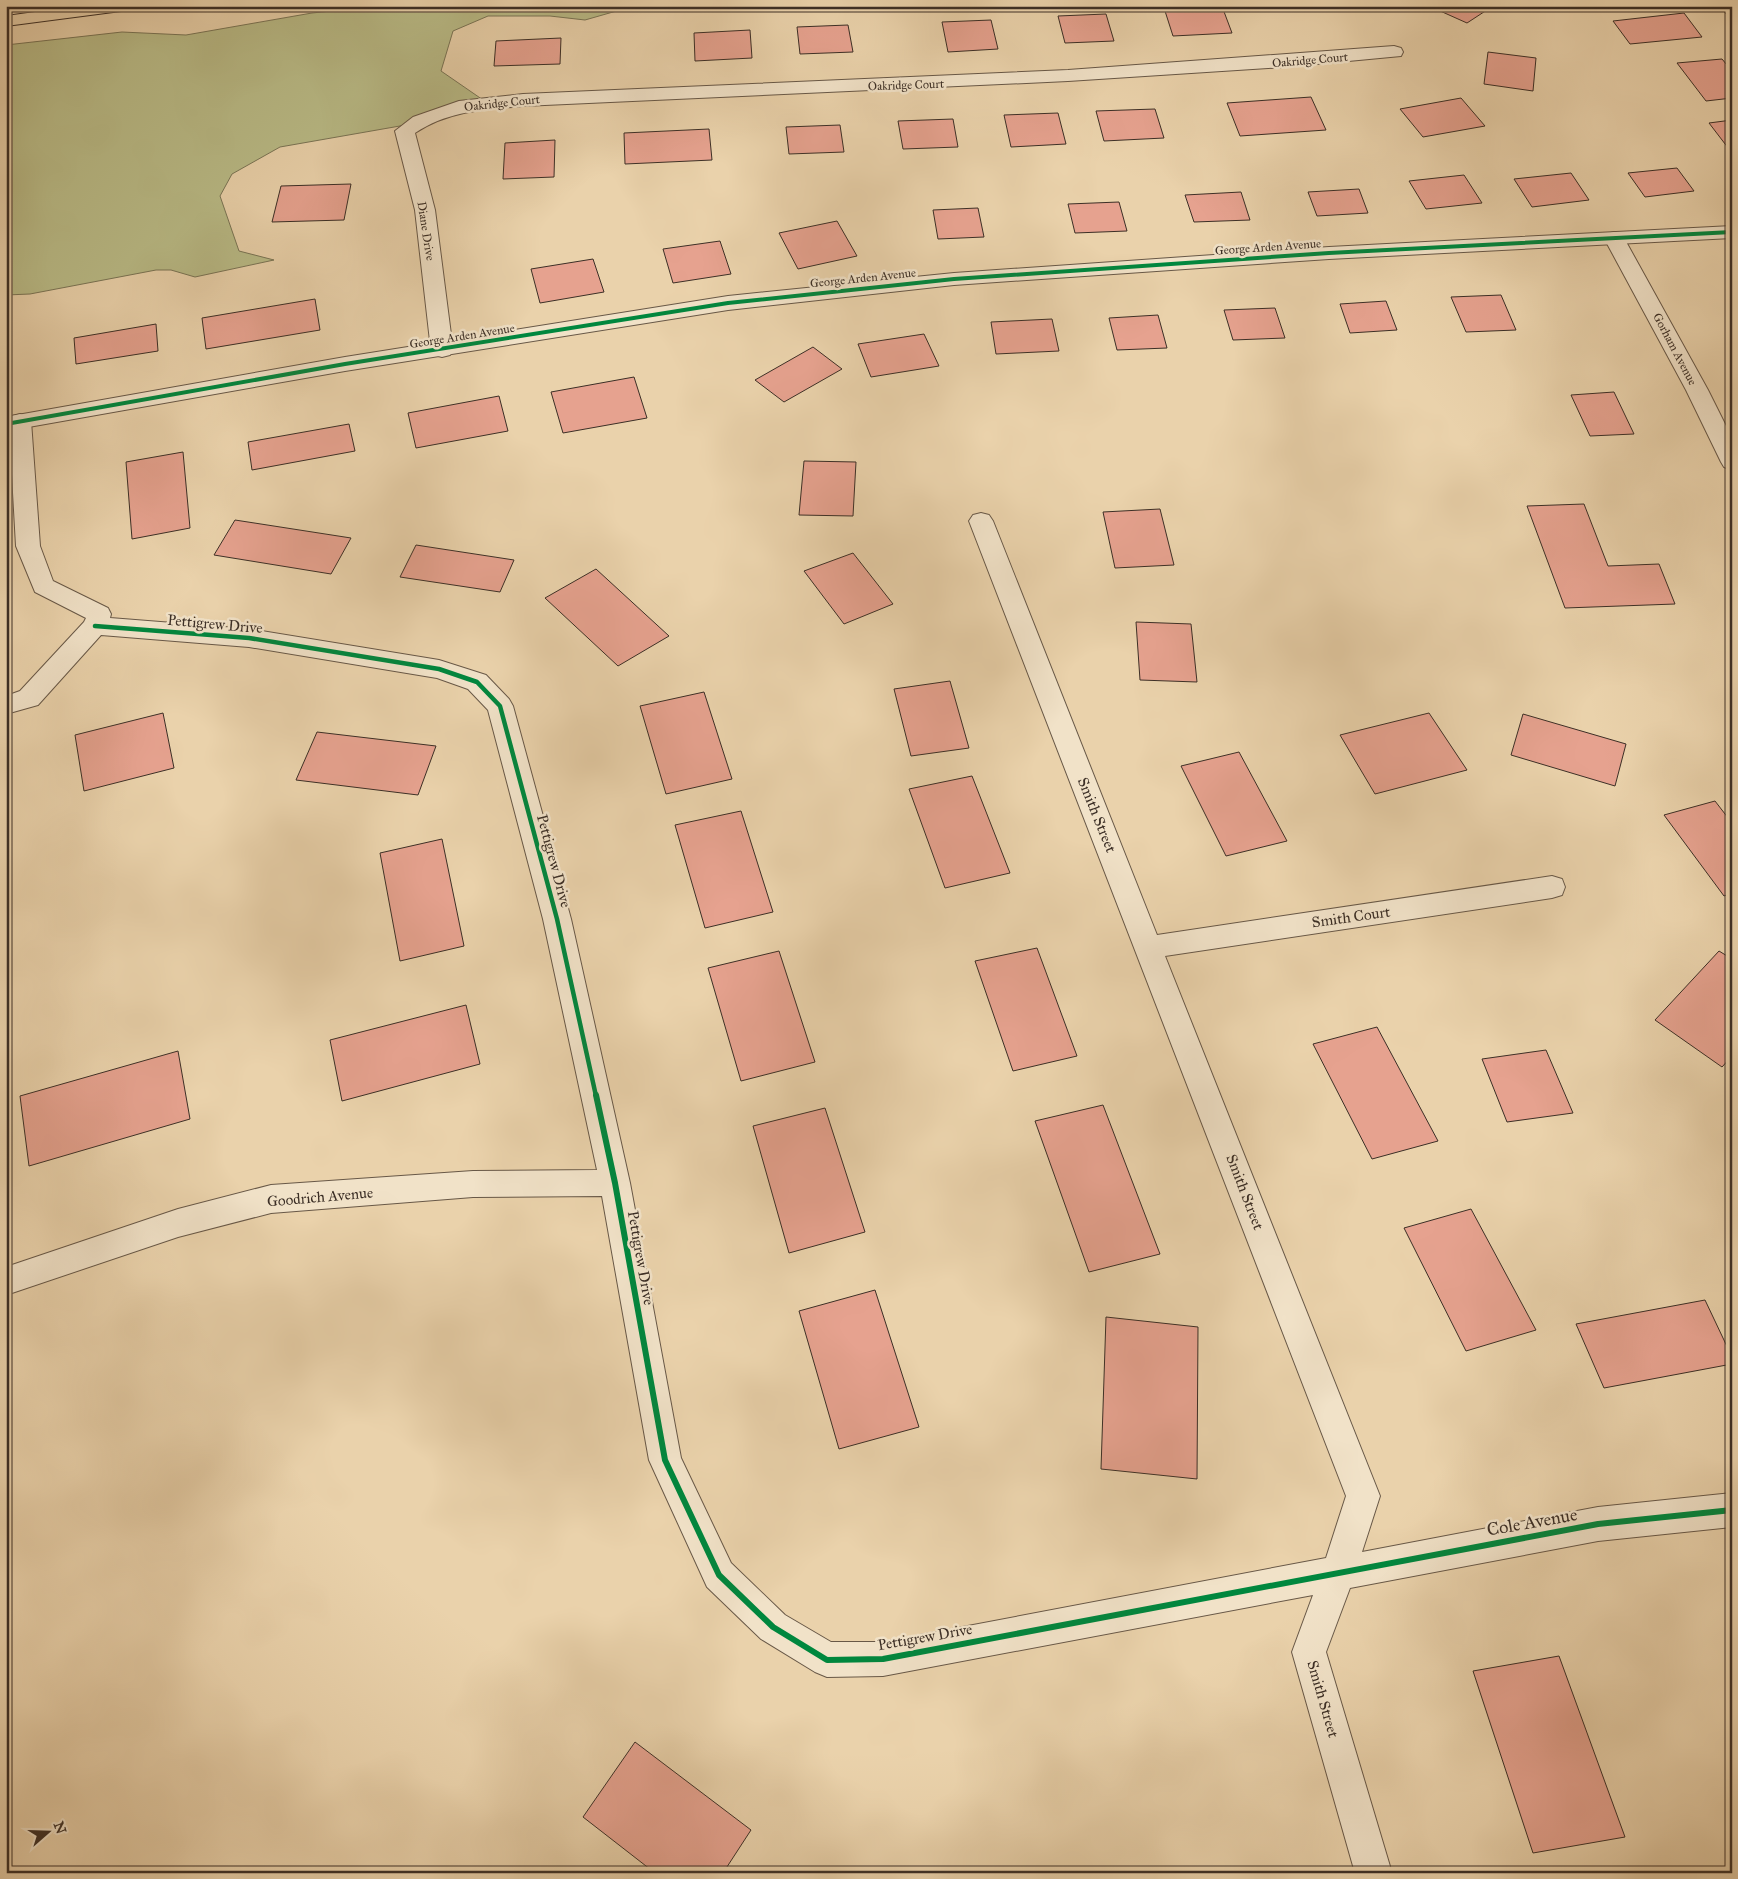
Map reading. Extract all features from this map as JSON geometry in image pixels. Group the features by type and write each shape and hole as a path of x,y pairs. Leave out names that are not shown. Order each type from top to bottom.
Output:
{"main road":[{"path":"6,22 122,6"}],"street":[{"name":"Oakridge Court","path":"420,122 466,105 523,100 965,82 1249,65 1394,52"},
{"name":"Diane Drive","path":"420,122 405,131 425,210 442,350"},
{"name":"George Arden Avenue","path":"13,423 345,364 728,303 954,279 1329,253 1732,232"},
{"name":"Gorham Avenue","path":"1614,238 1697,390 1732,462"},
{"path":"6,705 29,698 95,626 99,614 44,586 28,546 13,423"},
{"name":"Smith Street","path":"981,521 1150,947 1363,1496 1339,1572 1309,1652 1374,1873"},
{"name":"Pettigrew Drive","path":"95,626 249,638 439,669 477,682 500,706 557,918 615,1183 665,1460 719,1575 773,1627 827,1660 883,1659 1339,1572"},
{"name":"Smith Court","path":"1150,947 1552,888"},
{"name":"Goodrich Avenue","path":"6,1281 178,1223 271,1199 473,1184 615,1183"},
{"name":"Cole Avenue","path":"1339,1572 1598,1524 1732,1510"}],"green space":[{"path":"379,6 622,6 620,10 585,20 550,16 488,16 453,31 441,71 486,102 417,123 280,147 232,174 220,196 239,251 274,260 195,277 171,270 156,270 30,294 6,295 6,45 122,32 186,35 312,13"}],"building":[{"path":"1429,6 1493,6 1467,23"},
{"path":"1223,9 1232,33 1173,36 1165,11"},
{"path":"1684,13 1702,37 1630,44 1613,21"},
{"path":"1106,14 1114,41 1065,43 1058,16"},
{"path":"991,20 998,49 948,52 942,22"},
{"path":"848,25 853,52 800,54 797,27"},
{"path":"750,30 752,58 695,61 694,33"},
{"path":"561,38 560,64 494,66 496,41"},
{"path":"1488,52 1536,58 1533,91 1484,84"},
{"path":"1722,59 1732,71 1732,98 1706,101 1677,63"},
{"path":"1311,97 1326,130 1240,136 1227,103"},
{"path":"1461,98 1485,126 1423,137 1400,109"},
{"path":"1155,109 1164,138 1104,141 1096,111"},
{"path":"1058,113 1066,144 1011,147 1004,115"},
{"path":"953,119 958,147 903,149 898,121"},
{"path":"1732,120 1732,153 1709,123"},
{"path":"840,125 844,152 789,154 786,127"},
{"path":"709,129 712,160 625,164 624,133"},
{"path":"555,140 554,177 503,179 505,143"},
{"path":"1677,168 1694,191 1645,197 1628,173"},
{"path":"1571,173 1589,200 1532,207 1514,179"},
{"path":"1464,175 1482,203 1426,209 1409,181"},
{"path":"351,184 344,220 272,222 281,186"},
{"path":"1359,189 1368,213 1317,216 1308,192"},
{"path":"1241,192 1250,220 1194,222 1185,195"},
{"path":"1119,202 1127,231 1075,233 1068,204"},
{"path":"978,208 984,237 938,239 933,210"},
{"path":"837,221 857,256 798,269 779,233"},
{"path":"720,241 731,274 673,283 663,249"},
{"path":"593,259 604,292 540,303 531,269"},
{"path":"1501,295 1516,330 1466,332 1451,297"},
{"path":"315,299 320,330 206,349 202,318"},
{"path":"1386,301 1397,330 1350,333 1340,304"},
{"path":"1275,308 1285,338 1233,340 1224,310"},
{"path":"1158,315 1167,348 1117,350 1109,318"},
{"path":"1052,319 1059,351 996,354 991,322"},
{"path":"156,324 158,351 76,364 74,338"},
{"path":"924,334 939,366 871,377 858,344"},
{"path":"813,347 842,369 784,402 755,380"},
{"path":"634,377 647,418 563,433 551,392"},
{"path":"1614,392 1634,434 1590,436 1571,395"},
{"path":"499,396 508,431 416,448 408,413"},
{"path":"349,424 355,451 252,470 248,442"},
{"path":"183,452 190,528 132,539 126,462"},
{"path":"804,461 856,462 853,516 799,515"},
{"path":"1584,504 1608,566 1659,564 1675,604 1565,608 1527,506"},
{"path":"1160,509 1174,565 1115,568 1103,512"},
{"path":"235,520 351,538 331,574 214,555"},
{"path":"416,545 514,560 500,592 400,577"},
{"path":"853,553 893,604 844,624 804,571"},
{"path":"596,569 669,636 618,666 545,598"},
{"path":"1136,622 1191,624 1197,682 1140,680"},
{"path":"950,681 969,748 911,756 894,689"},
{"path":"704,692 732,779 666,794 640,706"},
{"path":"163,713 174,768 84,791 75,735"},
{"path":"1429,713 1467,770 1375,794 1340,735"},
{"path":"1523,714 1626,744 1615,786 1511,755"},
{"path":"317,732 436,746 418,795 296,780"},
{"path":"1239,752 1287,841 1226,856 1181,766"},
{"path":"972,776 1010,873 945,888 909,789"},
{"path":"1715,801 1732,823 1732,893 1724,896 1664,815"},
{"path":"741,811 773,912 705,928 675,825"},
{"path":"442,839 464,946 400,961 380,853"},
{"path":"1037,948 1077,1056 1013,1071 975,961"},
{"path":"779,951 815,1062 741,1081 708,968"},
{"path":"1719,951 1732,959 1732,1056 1722,1067 1655,1020"},
{"path":"466,1005 480,1064 342,1101 330,1040"},
{"path":"1377,1027 1438,1141 1372,1159 1313,1044"},
{"path":"1546,1050 1573,1113 1507,1122 1482,1059"},
{"path":"178,1051 190,1119 29,1166 20,1096"},
{"path":"1103,1105 1160,1254 1089,1272 1035,1121"},
{"path":"825,1108 865,1232 789,1253 753,1126"},
{"path":"1471,1209 1536,1330 1466,1351 1404,1228"},
{"path":"875,1290 919,1427 839,1449 799,1311"},
{"path":"1705,1300 1732,1357 1732,1364 1604,1388 1576,1324"},
{"path":"1106,1317 1198,1327 1197,1479 1101,1469"},
{"path":"1559,1656 1625,1837 1533,1853 1473,1671"},
{"path":"635,1742 751,1830 723,1873 655,1873 583,1817"}],"cycle path":[{"path":"6,424 345,364 728,303 954,279 1329,253 1732,232"},
{"path":"95,626 249,638 439,669 477,682 500,706 557,919 615,1183 665,1460 719,1575 773,1627 827,1660 883,1659 1598,1524 1732,1510"}]}
